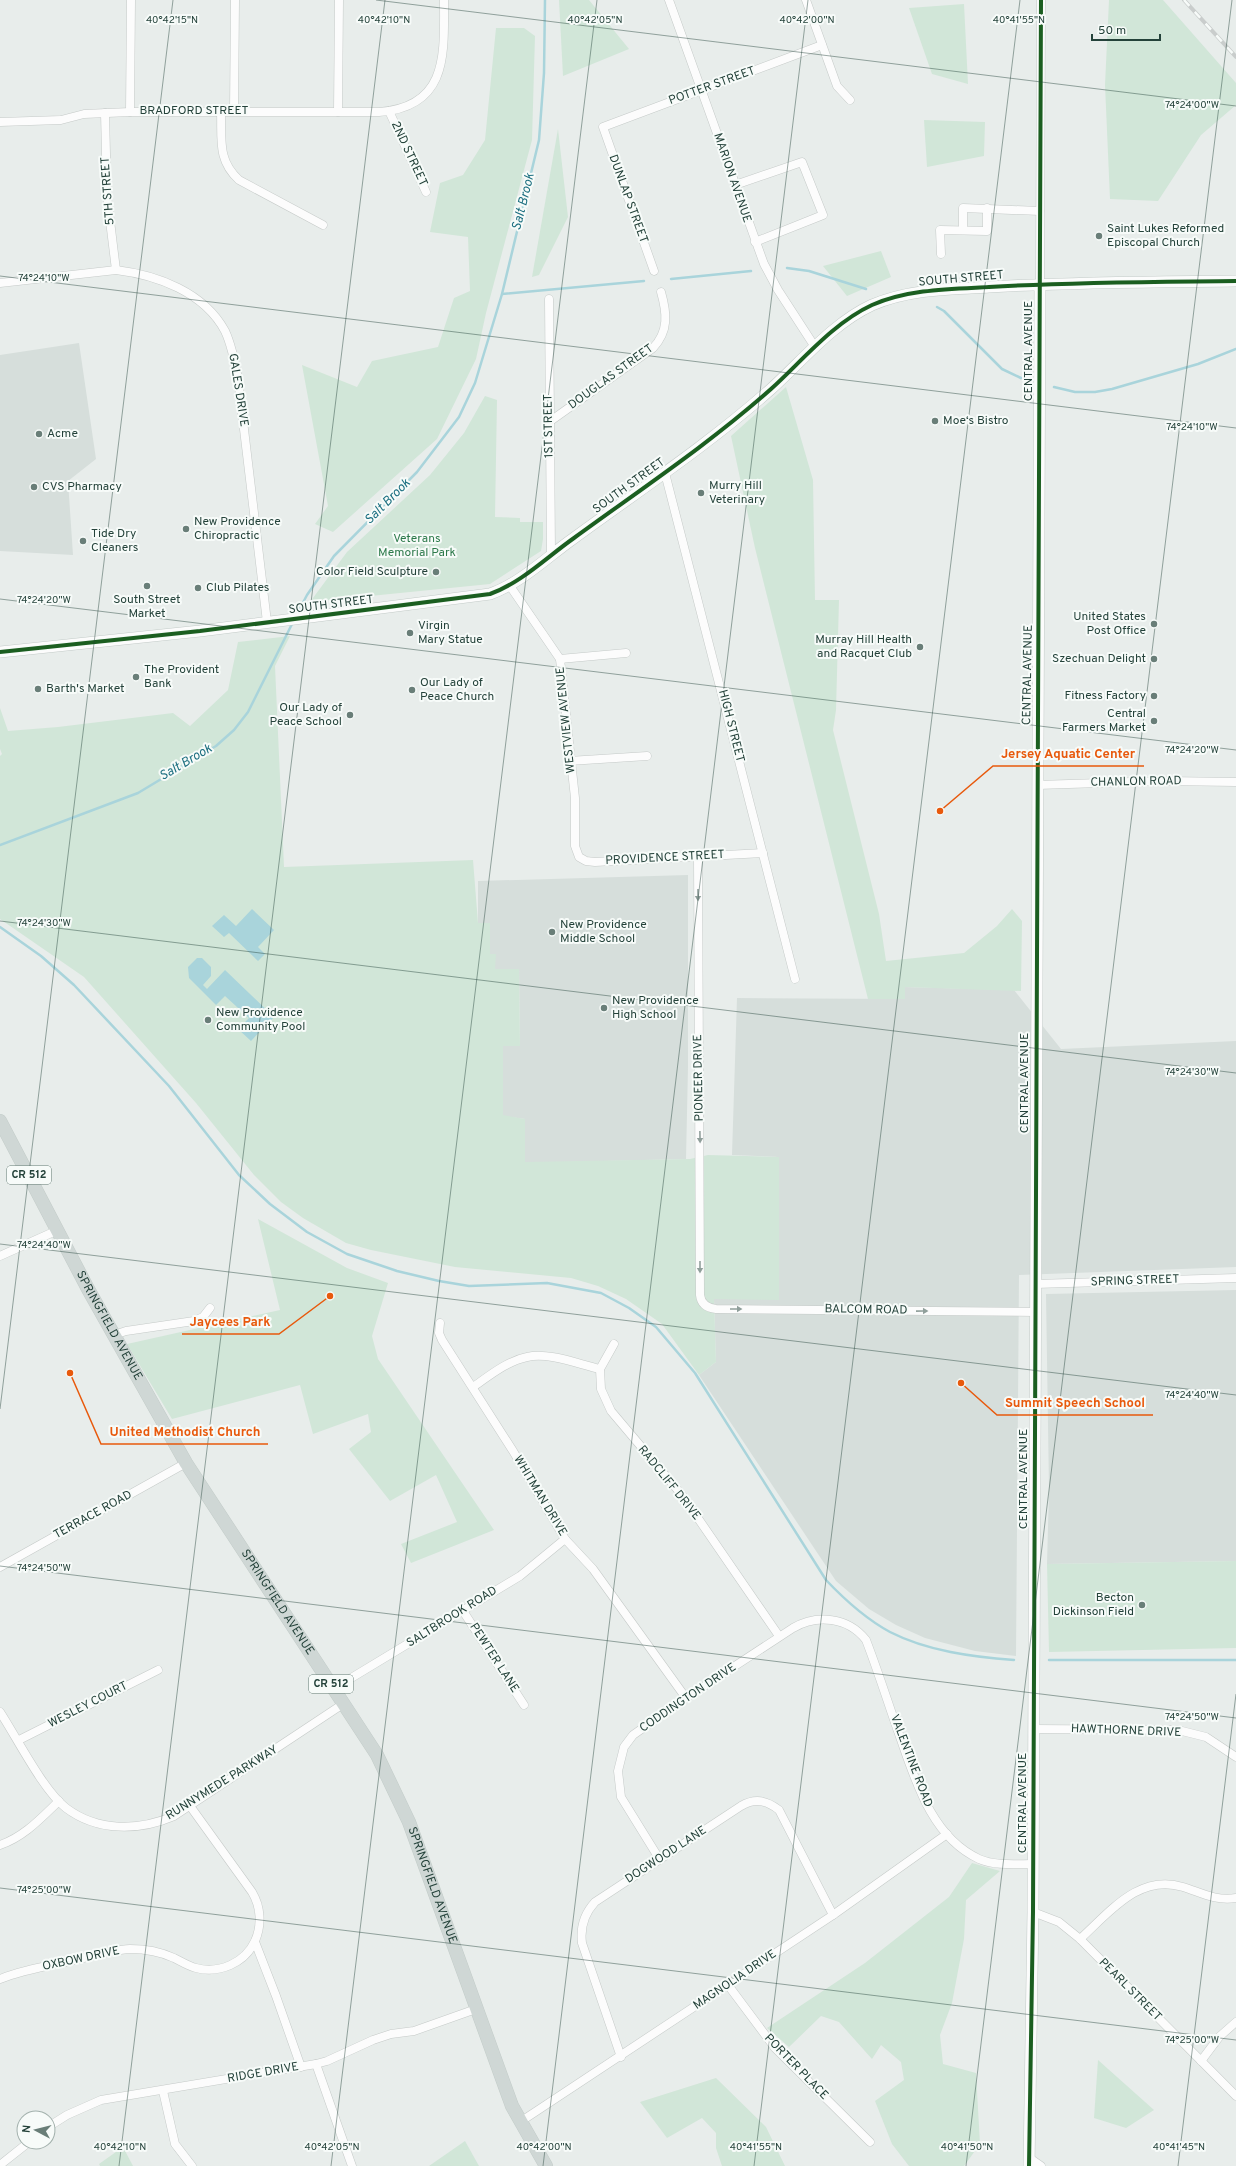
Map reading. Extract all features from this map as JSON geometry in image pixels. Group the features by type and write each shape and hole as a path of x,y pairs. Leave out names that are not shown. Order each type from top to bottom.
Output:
{"main road":[{"name":"SPRINGFIELD AVENUE","path":"0,1121 114,1335 186,1462 377,1755 402,1806 476,2009 520,2122 546,2166"}],"street":[{"path":"130,112 131,0"},
{"path":"234,111 235,0"},
{"path":"338,112 339,0"},
{"name":"2ND STREET","path":"426,192 389,112 405,107 417,100 432,86 438,74 443,62 444,0"},
{"name":"MARION AVENUE","path":"669,0 755,242 778,290 816,347"},
{"path":"806,0 837,86 850,100"},
{"name":"CENTRAL AVENUE","path":"1030,2163 1033,1912 1041,0"},
{"name":"POTTER STREET","path":"603,127 822,45"},
{"path":"221,111 222,153 224,162 232,174 238,180 323,225"},
{"name":"BRADFORD STREET","path":"0,122 61,120 84,114 130,112 389,112"},
{"name":"5TH STREET","path":"105,113 107,196 116,270"},
{"name":"DUNLAP STREET","path":"603,127 654,271"},
{"path":"734,185 802,162 822,215 755,242"},
{"path":"963,230 963,208 1040,210"},
{"path":"941,254 940,230 987,231 987,208"},
{"name":"GALES DRIVE","path":"0,283 116,270 144,274 183,290 216,318 229,342 238,378 271,622"},
{"name":"SOUTH STREET","path":"0,652 271,622 490,594 510,586 551,554 719,433 816,347 855,315 871,306 905,294 941,290 1040,284 1236,281"},
{"name":"DOUGLAS STREET","path":"549,422 653,348 661,339 666,326 666,309 661,292"},
{"name":"1ST STREET","path":"549,299 551,554"},
{"name":"HIGH STREET","path":"664,473 795,979"},
{"name":"WESTVIEW AVENUE","path":"510,586 560,659 569,761 575,798 575,846"},
{"path":"560,659 626,653"},
{"path":"569,761 647,756"},
{"name":"CHANLON ROAD","path":"1037,785 1164,781 1236,782"},
{"name":"PROVIDENCE STREET","path":"575,846 579,857 590,862 763,853"},
{"name":"PIONEER DRIVE","path":"698,856 701,1300"},
{"path":"0,1256 58,1230"},
{"name":"SPRING STREET","path":"1035,1284 1236,1278"},
{"name":"BALCOM ROAD","path":"701,1300 706,1307 716,1309 1035,1312"},
{"path":"114,1335 126,1331 194,1321 203,1316 210,1308"},
{"name":"WHITMAN DRIVE","path":"440,1323 439,1333 442,1340 473,1387 565,1539 593,1569 686,1698"},
{"path":"473,1387 512,1362 526,1357 549,1357 600,1369 614,1344"},
{"name":"RADCLIFF DRIVE","path":"600,1369 601,1388 610,1411 682,1495 779,1636"},
{"name":"TERRACE ROAD","path":"0,1567 186,1462"},
{"name":"SALTBROOK ROAD","path":"334,1689 520,1576 565,1539"},
{"name":"PEWTER LANE","path":"463,1611 524,1705"},
{"name":"CODDINGTON DRIVE","path":"660,1860 621,1797 617,1779 619,1763 624,1747 633,1735 686,1698 799,1624 824,1619 848,1625 861,1634 866,1640"},
{"name":"VALENTINE ROAD","path":"866,1640 922,1795 935,1820 963,1849 979,1859 1004,1864 1033,1864"},
{"name":"WESLEY COURT","path":"19,1740 158,1670"},
{"name":"RUNNYMEDE PARKWAY","path":"0,1712 59,1801 67,1808 92,1821 131,1827 157,1823 190,1806 343,1704"},
{"name":"HAWTHORNE DRIVE","path":"1033,1729 1178,1730 1206,1738 1236,1757"},
{"name":"DOGWOOD LANE","path":"621,2057 582,1943 582,1925 587,1913 595,1902 740,1806 755,1800 764,1801 779,1810 833,1915"},
{"path":"0,1845 12,1841 22,1835 59,1801"},
{"name":"OXBOW DRIVE","path":"0,1979 33,1969 119,1950 130,1949 163,1954 195,1968 217,1969 236,1962 245,1955 254,1942 259,1927 260,1916 254,1896 190,1806"},
{"name":"MAGNOLIA DRIVE","path":"520,2122 621,2057 833,1915 947,1834"},
{"path":"1080,1939 1126,1897 1151,1885 1179,1886 1209,1898 1236,1898"},
{"name":"PEARL STREET","path":"1033,1912 1059,1922 1080,1939 1236,2096"},
{"path":"254,1942 276,1996 301,2066"},
{"name":"PORTER PLACE","path":"728,1985 775,2048 870,2142"},
{"name":"RIDGE DRIVE","path":"56,2121 101,2100 163,2091 316,2064 327,2061 373,2040 391,2034 414,2031 476,2009"},
{"path":"1201,2061 1219,2037 1236,2022"},
{"path":"316,2064 352,2166"},
{"path":"163,2091 175,2144 192,2166"},
{"path":"0,2165 19,2150"},
{"path":"1030,2163 1041,2166"}],"shaded area":[{"path":"79,343 96,459 68,481 73,555 0,551 0,355"},
{"name":"New Providence High School","path":"688,875 688,1067 686,1159 525,1163 525,1119 503,1116 503,1046 520,1046 519,969 495,969 490,954 490,924 478,923 478,881"},
{"path":"904,987 1014,990 1061,1049 1236,1041 1236,1267 1019,1275 1016,1656 975,1651 925,1638 896,1625 869,1609 836,1581 699,1375 716,1362 714,1299 779,1299 779,1157 732,1155 737,998 904,999"},
{"path":"1236,1290 1236,1561 1047,1564 1049,1490 1046,1294"}],"green space":[{"path":"559,0 589,0 629,49 563,76"},
{"path":"1109,0 1163,0 1236,83 1236,105 1201,135 1158,201 1110,199 1105,85"},
{"path":"964,4 968,84 932,74 909,8"},
{"path":"496,28 524,28 535,36 532,140 486,313 476,359 437,439 333,532 315,524 328,506 302,365 357,387 372,361 438,347 454,298 470,291 468,237 430,232 440,183 463,175 485,140"},
{"path":"924,120 985,122 984,156 927,167"},
{"path":"558,129 568,217 539,275 532,277"},
{"path":"881,251 891,277 847,296 823,266"},
{"path":"786,387 813,480 815,600 839,600 836,710 833,730 879,914 886,961 964,953 997,926 1012,909 1022,921 1021,991 905,987 905,999 868,999 755,548 731,436"},
{"name":"Veterans Memorial Park","path":"485,396 497,400 495,517 520,518 520,522 543,522 541,551 490,584 310,602 347,552 430,475 464,433"},
{"path":"290,636 275,666 284,867 473,860 478,923 490,923 490,954 496,954 495,969 519,969 520,1046 503,1046 503,1115 525,1119 525,1162 690,1159 708,1155 779,1157 779,1300 714,1299 716,1362 699,1375 662,1324 626,1299 598,1286 571,1278 455,1267 371,1250 346,1243 303,1218 281,1202 254,1175 196,1103 84,977 0,919 0,756 2,754 0,749 0,708 8,731 58,727 173,713 190,726 228,690 238,642"},
{"path":"258,1219 347,1268 388,1283 372,1336 378,1359 494,1530 411,1563 401,1544 457,1522 436,1475 390,1501 349,1449 371,1432 368,1414 313,1434 300,1385 172,1419 127,1344 280,1310"},
{"name":"Becton Dickinson Field","path":"1236,1561 1236,1648 1049,1652 1047,1564"},
{"path":"972,1863 1000,1871 966,1900 964,1939 952,2003 940,2035 943,2064 976,2073 980,2144 964,2166 909,2166 892,2144 875,2101 904,2080 901,2062 881,2045 872,2059 839,2022 821,2016 789,2047 767,2028 865,1963 949,1897"},
{"path":"1098,2060 1154,2110 1126,2128 1094,2118"},
{"path":"716,2078 766,2127 785,2166 722,2166 716,2148 716,2133 702,2118 667,2138 640,2102"},
{"path":"465,2141 479,2166 429,2166"},
{"path":"123,2147 133,2166 100,2166 99,2164"}],"water":[{"path":"252,909 274,930 258,947 265,954 258,961 229,933 224,937 212,926 224,915 236,926"},
{"path":"197,958 202,958 211,967 211,976 203,985 207,989 225,970 274,1017 251,1041 238,1029 249,1018 225,996 216,1005 189,978 188,967"}],"waterway":[{"name":"Salt Brook","path":"296,616 307,595 334,556 417,472 459,417 475,383 502,294 539,140 544,73 545,0"},
{"path":"787,268 809,271 866,289"},
{"path":"671,279 751,271"},
{"path":"502,294 644,281"},
{"path":"937,307 944,311 1002,369 1021,378"},
{"path":"1054,387 1075,392 1095,392 1112,389 1198,364 1236,349"},
{"name":"Salt Brook","path":"0,845 138,793 216,746 234,730 248,712 293,622"},
{"path":"0,927 41,956 74,985 169,1086 239,1175 270,1204 307,1232 347,1254 397,1271 439,1281 469,1286 547,1283 601,1293 629,1308 656,1327 695,1373 826,1580 848,1601 881,1627 904,1639 950,1652 1014,1660"},
{"path":"1049,1660 1236,1660"}],"railway":[{"path":"1184,0 1236,57"}],"cycle path":[{"path":"1029,2166 1033,1912 1041,0"},
{"path":"0,652 200,631 490,594 512,583 534,569 723,429 771,389 831,332 844,322 872,305 900,296 945,289 1082,283 1236,281"}],"place":[{"name":"Saint Lukes Reformed Episcopal Church","path":"1099,236"},
{"name":"Moe‘s Bistro","path":"935,421"},
{"name":"Acme","path":"39,434"},
{"name":"CVS Pharmacy","path":"34,487"},
{"name":"Murry Hill Veterinary","path":"701,493"},
{"name":"New Providence Chiropractic","path":"186,529"},
{"name":"Tide Dry Cleaners","path":"83,541"},
{"name":"Color Field Sculpture","path":"436,572"},
{"name":"South Street Market","path":"147,586"},
{"name":"Club Pilates","path":"198,588"},
{"name":"United States Post Office","path":"1154,624"},
{"name":"Virgin Mary Statue","path":"410,633"},
{"name":"Murray Hill Health and Racquet Club","path":"920,647"},
{"name":"Szechuan Delight","path":"1154,659"},
{"name":"The Provident Bank","path":"136,677"},
{"name":"Barth's Market","path":"38,689"},
{"name":"Our Lady of Peace Church","path":"412,690"},
{"name":"Fitness Factory","path":"1154,696"},
{"name":"Our Lady of Peace School","path":"350,715"},
{"name":"Central Farmers Market","path":"1154,721"},
{"name":"Jersey Aquatic Center","path":"940,811"},
{"name":"New Providence Middle School","path":"552,932"},
{"name":"New Providence High School","path":"604,1008"},
{"name":"New Providence Community Pool","path":"208,1020"},
{"name":"Jaycees Park","path":"330,1296"},
{"name":"United Methodist Church","path":"70,1373"},
{"name":"Summit Speech School","path":"961,1383"},
{"name":"Becton Dickinson Field","path":"1142,1605"}]}
